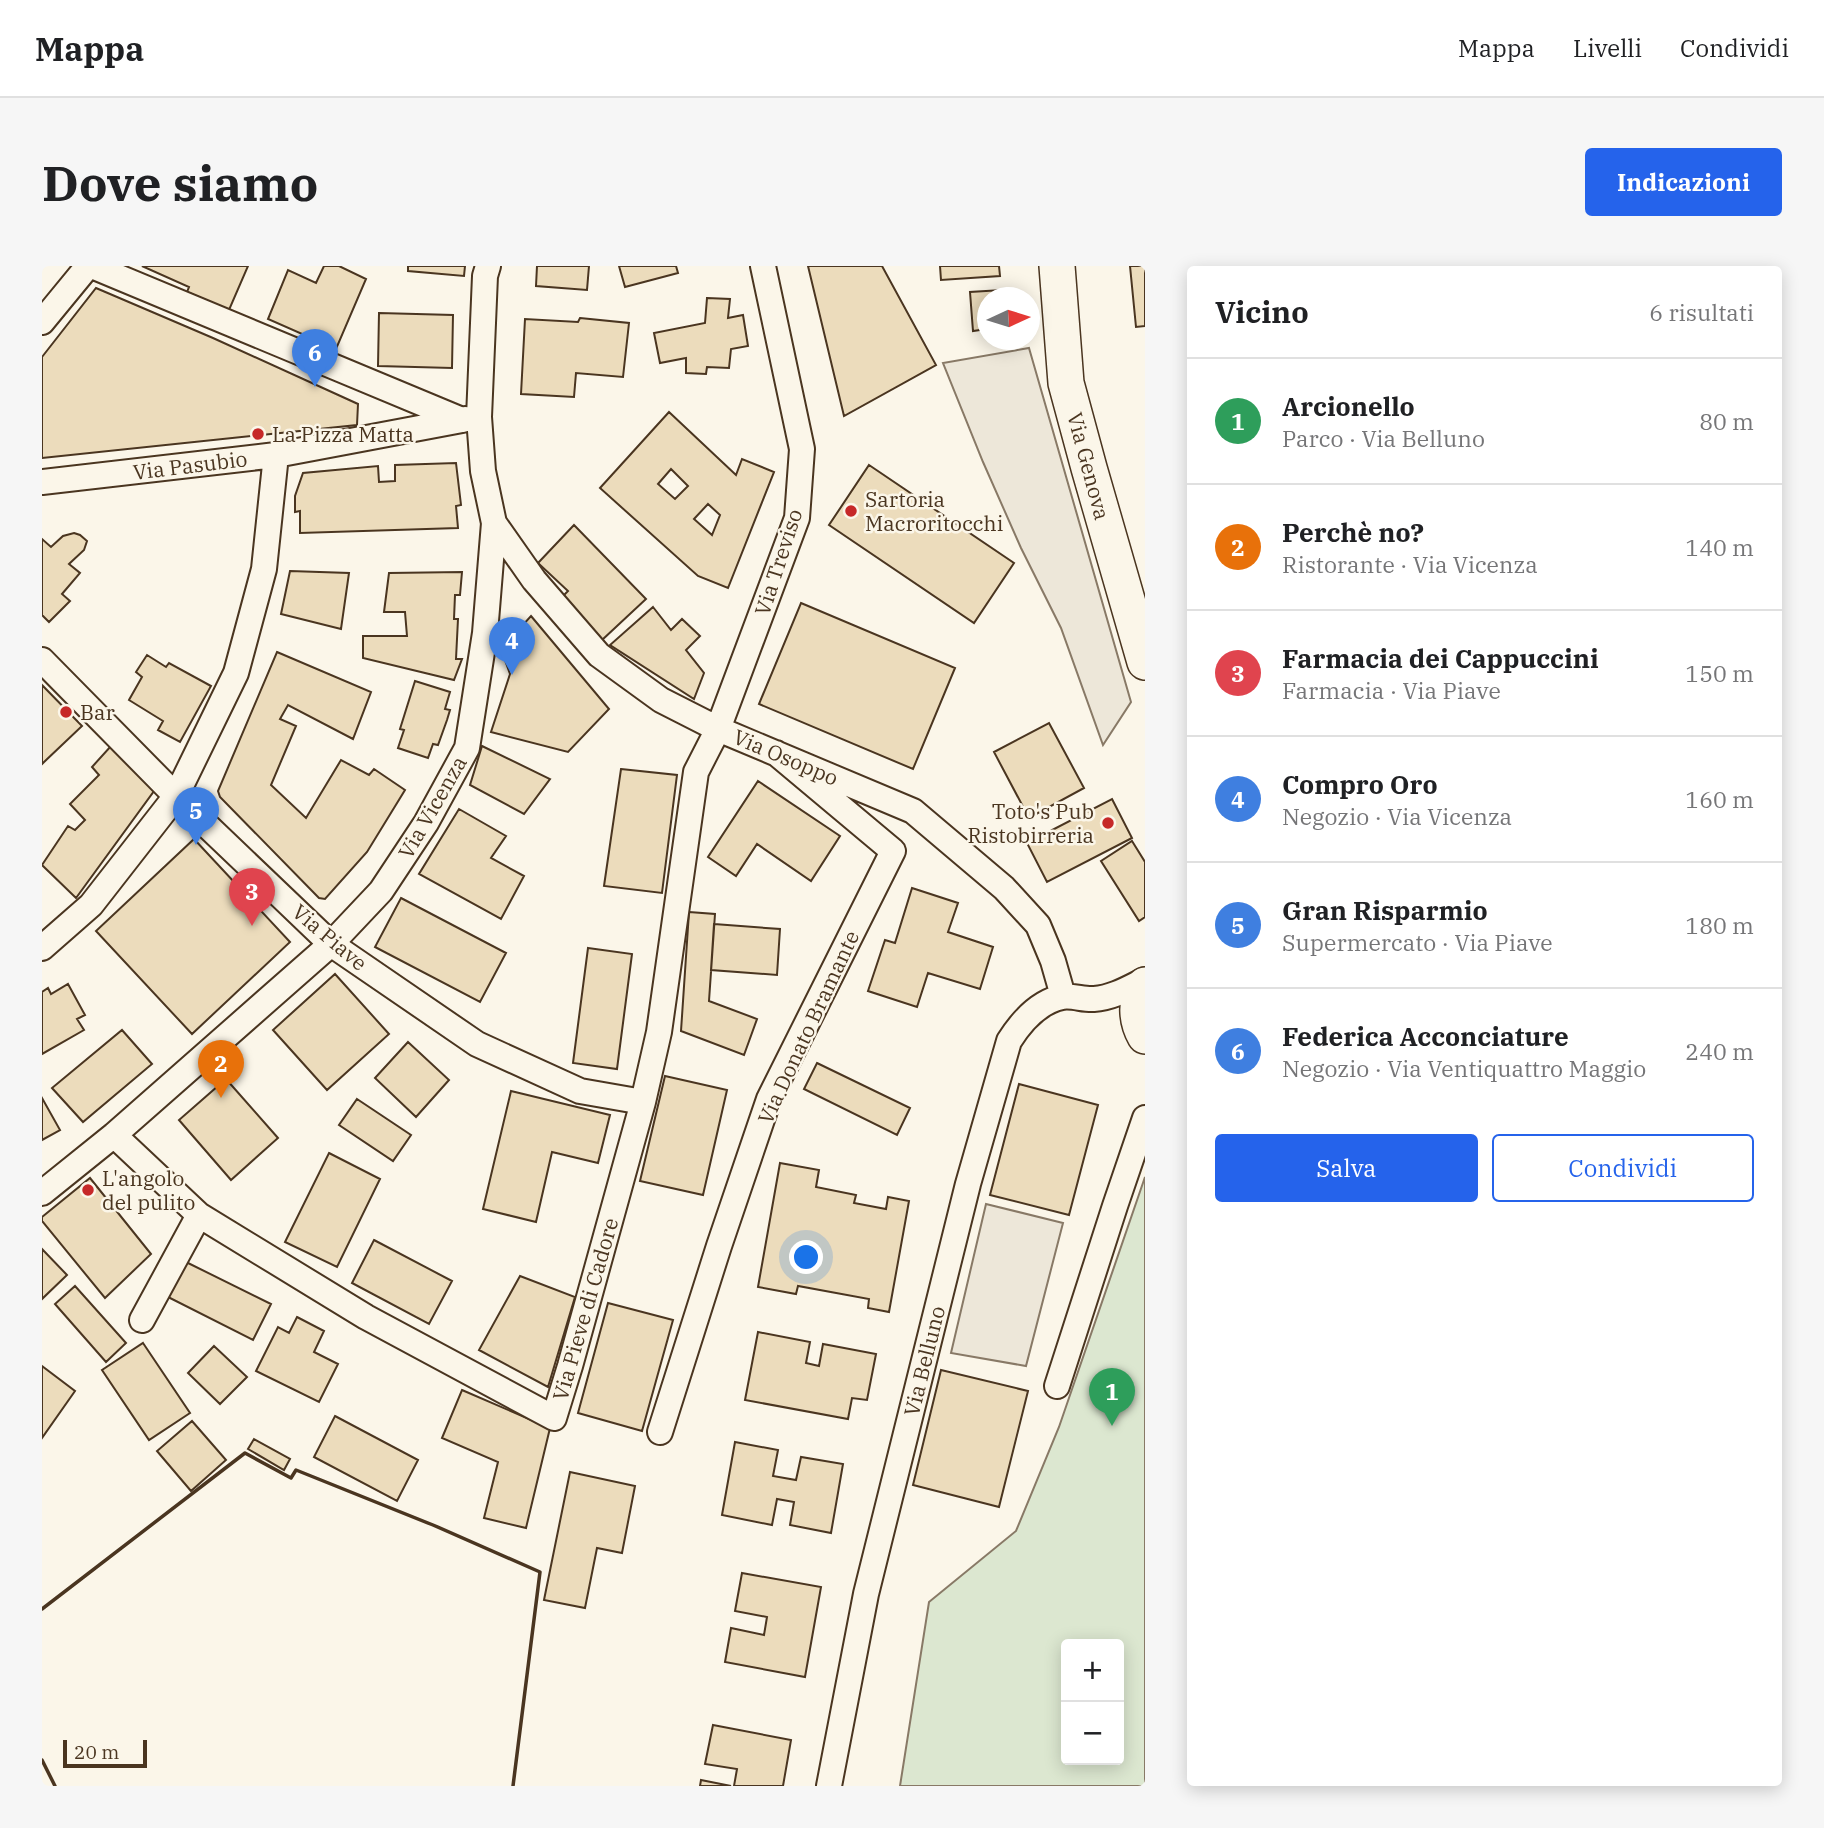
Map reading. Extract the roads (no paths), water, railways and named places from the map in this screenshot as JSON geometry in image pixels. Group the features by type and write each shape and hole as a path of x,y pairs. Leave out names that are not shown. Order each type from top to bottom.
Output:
{"main road":[{"name":"Via Genova","path":"1057,266 1066,383 1145,662"},
{"path":"1144,1034 1138,1018 1137,1004 1145,983"}],"street":[{"path":"42,322 90,266 470,419"},
{"name":"Via Vicenza","path":"42,1193 114,1135 331,944 381,891 426,823 467,748 485,633 494,523 470,419 488,266"},
{"name":"Via Treviso","path":"718,729 797,518 802,449 763,266"},
{"name":"Via Pasubio","path":"42,482 276,455 470,419"},
{"path":"42,948 92,905 176,796 236,673 264,569 276,455"},
{"name":"Via Osoppo","path":"494,523 534,580 599,655 661,701 718,729 913,811 1004,888 1038,925 1054,961 1063,996"},
{"name":"Via Piave","path":"42,660 176,796 331,944 477,1044 580,1091 643,1102"},
{"name":"Via Pieve di Cadore","path":"114,1135 199,1215 366,1317 554,1418 643,1102 659,1032 696,772 718,729"},
{"name":"Via Donato Bramante","path":"660,1432 769,1099 893,850 776,753"},
{"path":"1063,996 1095,999 1145,983"},
{"name":"Via Belluno","path":"829,1786 869,1581 968,1184 1005,1054 1009,1041 1031,1013 1063,996"},
{"path":"1095,999 1144,1034"},
{"path":"1057,1387 1145,1118"},
{"path":"142,1320 199,1215"}],"place":[{"name":"Federica Acconciature","path":"315,387"},
{"name":"La Pizza Matta","path":"258,434"},
{"name":"Sartoria Macroritocchi","path":"851,511"},
{"name":"Compro Oro","path":"512,675"},
{"name":"Bar","path":"66,712"},
{"name":"Toto's Pub Ristobirreria","path":"1108,823"},
{"name":"Gran Risparmio","path":"196,845"},
{"name":"Farmacia dei Cappuccini","path":"252,926"},
{"name":"Perchè no?","path":"221,1098"},
{"name":"L'angolo del pulito","path":"88,1190"},
{"name":"Arcionello","path":"1112,1426"}]}
